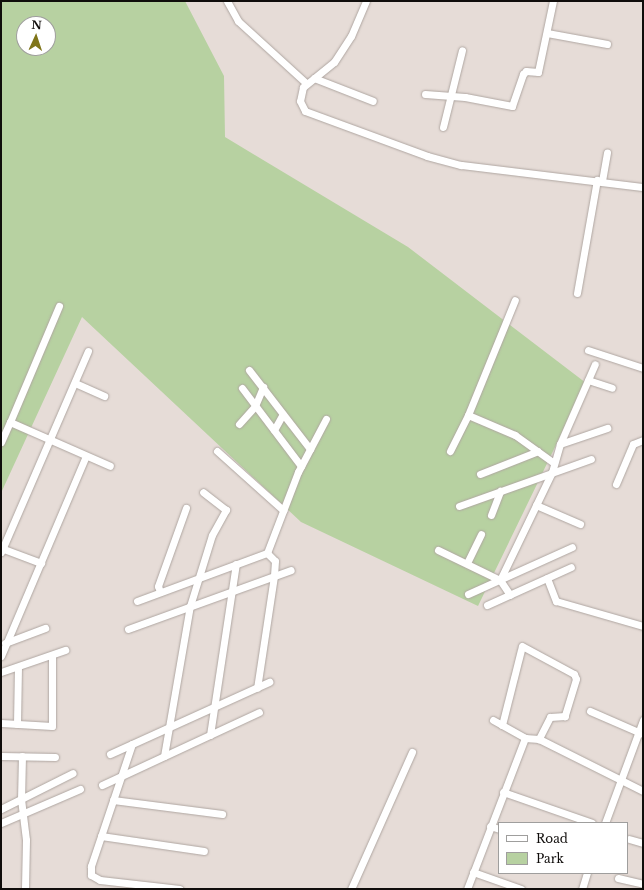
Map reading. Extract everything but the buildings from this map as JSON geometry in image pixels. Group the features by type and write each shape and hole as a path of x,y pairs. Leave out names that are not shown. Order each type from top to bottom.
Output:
{"street":[{"path":"227,1 238,21 306,83"},
{"path":"366,1 351,36 334,62 306,83 300,93 300,101 305,110 426,156 461,165 641,186 643,194"},
{"path":"425,94 451,96 512,106 523,74 526,71 538,72 553,1"},
{"path":"547,33 607,44"},
{"path":"443,127 462,50"},
{"path":"314,78 373,101"},
{"path":"577,293 599,180 607,152"},
{"path":"450,451 468,415 515,300"},
{"path":"1,442 59,306"},
{"path":"588,350 643,368"},
{"path":"41,564 2,550 88,351"},
{"path":"500,580 552,472 560,444 595,364"},
{"path":"249,370 310,449"},
{"path":"588,380 612,388"},
{"path":"75,383 104,396"},
{"path":"239,424 255,406 263,387"},
{"path":"242,388 301,466"},
{"path":"274,430 283,414"},
{"path":"468,415 515,434 554,463"},
{"path":"267,553 301,466 326,418"},
{"path":"10,422 110,466"},
{"path":"560,444 607,428"},
{"path":"616,484 633,444 643,440"},
{"path":"217,451 283,510"},
{"path":"480,474 538,451"},
{"path":"1,656 4,644 41,564 86,456"},
{"path":"459,506 591,459"},
{"path":"491,515 500,491"},
{"path":"164,756 190,606 200,578 212,535 226,510 203,492"},
{"path":"536,505 580,524"},
{"path":"160,592 158,586 186,508"},
{"path":"467,563 481,534"},
{"path":"468,594 572,547"},
{"path":"438,550 500,580 510,595"},
{"path":"137,601 267,553"},
{"path":"257,688 274,576 275,561 267,553"},
{"path":"210,735 213,707 236,564"},
{"path":"488,605 571,567"},
{"path":"128,629 291,570"},
{"path":"547,578 556,601 643,626"},
{"path":"4,644 45,628"},
{"path":"502,725 522,646 574,674 576,679 565,716 550,717 539,739"},
{"path":"1,672 65,650"},
{"path":"1,723 52,726 52,655"},
{"path":"17,724 18,667"},
{"path":"110,754 269,682"},
{"path":"590,711 640,733"},
{"path":"102,785 259,712"},
{"path":"493,720 525,738 532,737 539,739 619,782 643,791"},
{"path":"605,822 619,782 640,733 643,720"},
{"path":"467,889 525,738"},
{"path":"132,744 91,866 92,875 100,880 152,888 179,889"},
{"path":"351,889 412,752"},
{"path":"1,756 55,757"},
{"path":"22,756 21,799 23,813 24,889"},
{"path":"1,809 73,773"},
{"path":"1,823 80,789"},
{"path":"503,792 589,822"},
{"path":"113,800 222,814"},
{"path":"490,826 498,829"},
{"path":"101,836 204,851"},
{"path":"629,839 643,843"},
{"path":"473,872 522,889"},
{"path":"582,889 587,874"},
{"path":"618,878 643,884"}],"green space":[{"path":"1,1 185,1 224,76 225,137 408,247 586,383 478,606 301,522 82,317 1,493"}]}
